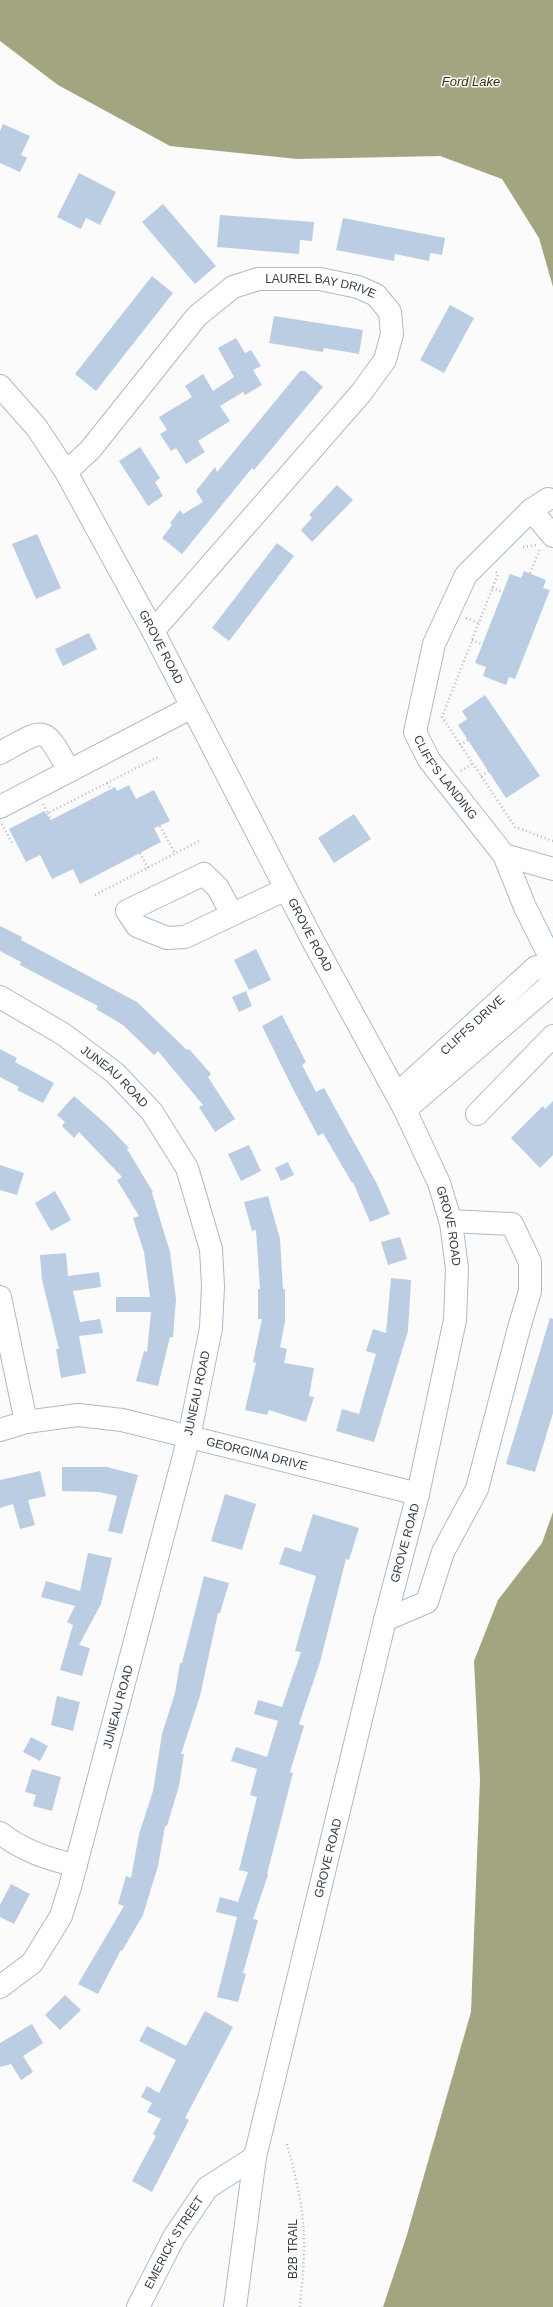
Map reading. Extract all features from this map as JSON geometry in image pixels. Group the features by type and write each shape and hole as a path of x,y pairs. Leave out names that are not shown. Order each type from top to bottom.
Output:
{"street":[{"name":"LAUREL BAY DRIVE","path":"66,472 90,450 197,316 233,287 258,279 320,279 358,287 376,295 390,312 392,334 385,360 361,393 153,631"},
{"name":"GROVE ROAD","path":"0,386 38,428 66,472 153,631 286,889 401,1102 439,1184 450,1221 457,1268 455,1320 418,1494 385,1620 255,2157 244,2229 235,2307"},
{"name":"CLIFF'S LANDING","path":"553,536 540,504 466,575 434,644 414,732 429,760 504,855 525,907 553,962"},
{"path":"4,813 69,771 192,707"},
{"path":"0,753 34,734 43,734 51,739 69,771"},
{"path":"504,855 553,869"},
{"path":"232,914 286,889"},
{"name":"CLIFFS DRIVE","path":"401,1102 536,967 553,967"},
{"name":"CLIFFS DRIVE","path":"401,1102 548,987 553,973"},
{"name":"JUNEAU ROAD","path":"0,997 63,1034 115,1072 152,1112 187,1168 211,1249 213,1286 211,1328 189,1437 76,1865 61,1916 32,1963 0,1987"},
{"path":"477,1114 553,1036"},
{"path":"385,1620 427,1602 442,1552 477,1489 518,1328 530,1292 530,1262 512,1224 450,1221"},
{"path":"0,1297 26,1422"},
{"name":"GEORGINA DRIVE","path":"0,1430 26,1422 78,1415 122,1420 418,1494"},
{"path":"0,1833 14,1844 62,1862 76,1865"},
{"name":"EMERICK STREET","path":"138,2307 174,2237 207,2188 255,2157"}],"path":[{"path":"518,551 524,546 542,544 530,573"},
{"path":"495,569 498,574 442,717 515,827 553,841"},
{"path":"492,588 503,592"},
{"path":"472,640 483,645"},
{"path":"460,745 468,740"},
{"path":"48,813 158,757"},
{"path":"481,776 489,771"},
{"path":"108,783 110,789"},
{"path":"42,802 51,820"},
{"path":"4,813 1,823 13,845"},
{"path":"160,826 175,853"},
{"path":"95,895 200,841"},
{"path":"140,853 148,868"},
{"name":"B2B TRAIL","path":"287,2144 296,2179 303,2224 303,2265 300,2307"}],"water":[{"name":"Ford Lake","path":"0,0 553,0 553,287 539,238 502,179 440,156 297,159 170,146 58,85 0,41"},
{"path":"553,1512 553,2307 383,2307 406,2238 471,2012 480,1780 474,1661 498,1600 542,1543"}],"building":[{"path":"3,124 30,136 21,155 27,158 20,172 0,163 0,131"},
{"path":"79,173 116,192 100,225 86,218 81,229 57,217"},
{"path":"163,204 216,266 195,284 142,222"},
{"path":"220,215 314,222 312,241 300,240 299,254 217,247"},
{"path":"343,218 445,238 442,255 430,253 429,261 395,254 394,261 336,250"},
{"path":"152,276 173,293 96,391 75,374"},
{"path":"450,305 474,318 444,373 420,360"},
{"path":"274,316 363,330 359,354 324,348 323,352 269,343"},
{"path":"236,338 245,353 251,350 261,366 253,370 262,385 245,395 243,392 220,406 230,421 198,441 205,452 186,464 176,448 171,451 160,434 167,430 159,417 192,397 185,386 203,374 213,391 234,377 218,348"},
{"path":"300,371 305,371 323,387 254,470 252,468 182,554 162,538 172,525 170,523 180,510 183,514 203,502 196,491 215,467 217,472"},
{"path":"140,447 160,478 155,482 163,496 148,506 119,461"},
{"path":"337,485 353,500 312,542 301,530 312,518 309,515"},
{"path":"37,534 61,588 36,599 12,544"},
{"path":"277,543 294,556 229,641 212,628"},
{"path":"524,571 546,580 543,588 550,590 515,679 509,677 506,685 483,676 486,667 475,663 510,574 521,578"},
{"path":"89,633 97,649 63,666 55,649"},
{"path":"485,695 540,776 506,798 458,725 467,719 462,711"},
{"path":"129,785 136,799 154,790 170,821 154,828 161,842 80,884 73,869 52,879 40,855 26,862 9,829 44,811 51,820 115,787 117,791"},
{"path":"354,814 371,839 334,863 318,838"},
{"path":"0,926 22,937 21,940 137,1002 187,1050 189,1049 211,1074 208,1077 235,1119 215,1132 199,1107 203,1105 158,1051 154,1055 123,1025 96,1009 98,1006 20,965 21,962 0,951"},
{"path":"256,949 271,980 249,990 234,960"},
{"path":"246,991 252,1006 239,1012 232,997"},
{"path":"282,1015 306,1062 302,1065 316,1092 324,1088 377,1184 390,1214 370,1222 353,1182 352,1183 323,1133 318,1136 262,1026"},
{"path":"0,1049 17,1058 15,1062 54,1083 43,1103 17,1090 19,1087 0,1077"},
{"path":"74,1096 107,1125 129,1148 127,1149 153,1192 152,1193 170,1252 176,1299 173,1337 170,1337 158,1386 136,1381 144,1351 147,1352 151,1312 116,1312 116,1297 150,1297 144,1252 133,1218 139,1216 117,1180 122,1177 79,1132 74,1138 62,1126 65,1122 57,1115"},
{"path":"553,1101 553,1155 540,1168 511,1138 543,1106 545,1109"},
{"path":"249,1145 261,1171 241,1181 228,1154"},
{"path":"288,1162 294,1175 281,1181 275,1168"},
{"path":"0,1165 24,1173 17,1195 0,1190"},
{"path":"55,1191 71,1220 51,1231 35,1203"},
{"path":"268,1196 280,1239 283,1289 285,1289 285,1322 280,1347 287,1349 284,1363 314,1368 309,1396 314,1397 306,1422 269,1410 267,1415 245,1410 256,1363 253,1362 262,1319 258,1319 258,1289 260,1289 256,1230 252,1231 244,1202"},
{"path":"400,1237 407,1259 388,1265 381,1242"},
{"path":"66,1253 68,1276 99,1272 101,1287 73,1291 80,1322 100,1319 103,1333 79,1336 86,1373 61,1378 56,1349 59,1349 42,1280 40,1255"},
{"path":"391,1278 411,1280 408,1331 374,1442 336,1431 342,1409 359,1414 376,1354 366,1351 373,1329 386,1333"},
{"path":"550,1318 553,1319 553,1413 535,1472 506,1464"},
{"path":"62,1467 107,1467 138,1475 122,1534 108,1531 117,1496 99,1492 62,1491"},
{"path":"40,1471 46,1496 28,1500 35,1525 20,1529 13,1504 0,1508 0,1480"},
{"path":"225,1494 256,1504 242,1550 211,1541"},
{"path":"313,1514 359,1528 349,1560 346,1559 320,1662 299,1724 304,1726 290,1772 293,1773 267,1874 268,1875 253,1919 258,1920 243,1973 246,1974 238,2002 217,1997 237,1917 216,1912 220,1897 238,1902 248,1872 239,1870 257,1797 250,1795 257,1769 231,1761 236,1747 267,1757 278,1721 254,1714 258,1700 282,1707 301,1652 295,1651 316,1576 279,1564 285,1547 301,1552"},
{"path":"88,1553 112,1558 101,1604 79,1645 90,1648 82,1676 60,1670 73,1625 67,1622 75,1606 41,1597 46,1581 80,1591"},
{"path":"204,1576 229,1583 220,1613 218,1613 200,1696 181,1754 184,1754 179,1786 167,1826 165,1826 158,1866 143,1915 122,1951 121,1950 98,1994 78,1984 124,1906 118,1904 126,1876 131,1878 139,1834 153,1791 162,1734 175,1693 180,1663 182,1663"},
{"path":"57,1696 80,1702 73,1731 51,1725"},
{"path":"31,1737 48,1746 40,1761 23,1752"},
{"path":"32,1769 61,1777 52,1811 33,1806 36,1795 25,1792"},
{"path":"11,1884 30,1894 14,1924 0,1917 0,1905"},
{"path":"65,1995 81,2010 60,2030 45,2015"},
{"path":"205,2011 233,2027 185,2118 189,2120 152,2192 132,2181 156,2136 153,2134 161,2119 147,2112 152,2103 141,2097 147,2086 159,2093 176,2060 139,2041 147,2026 186,2046"},
{"path":"32,2024 43,2043 23,2056 33,2072 21,2080 11,2064 0,2067 0,2043"}]}
